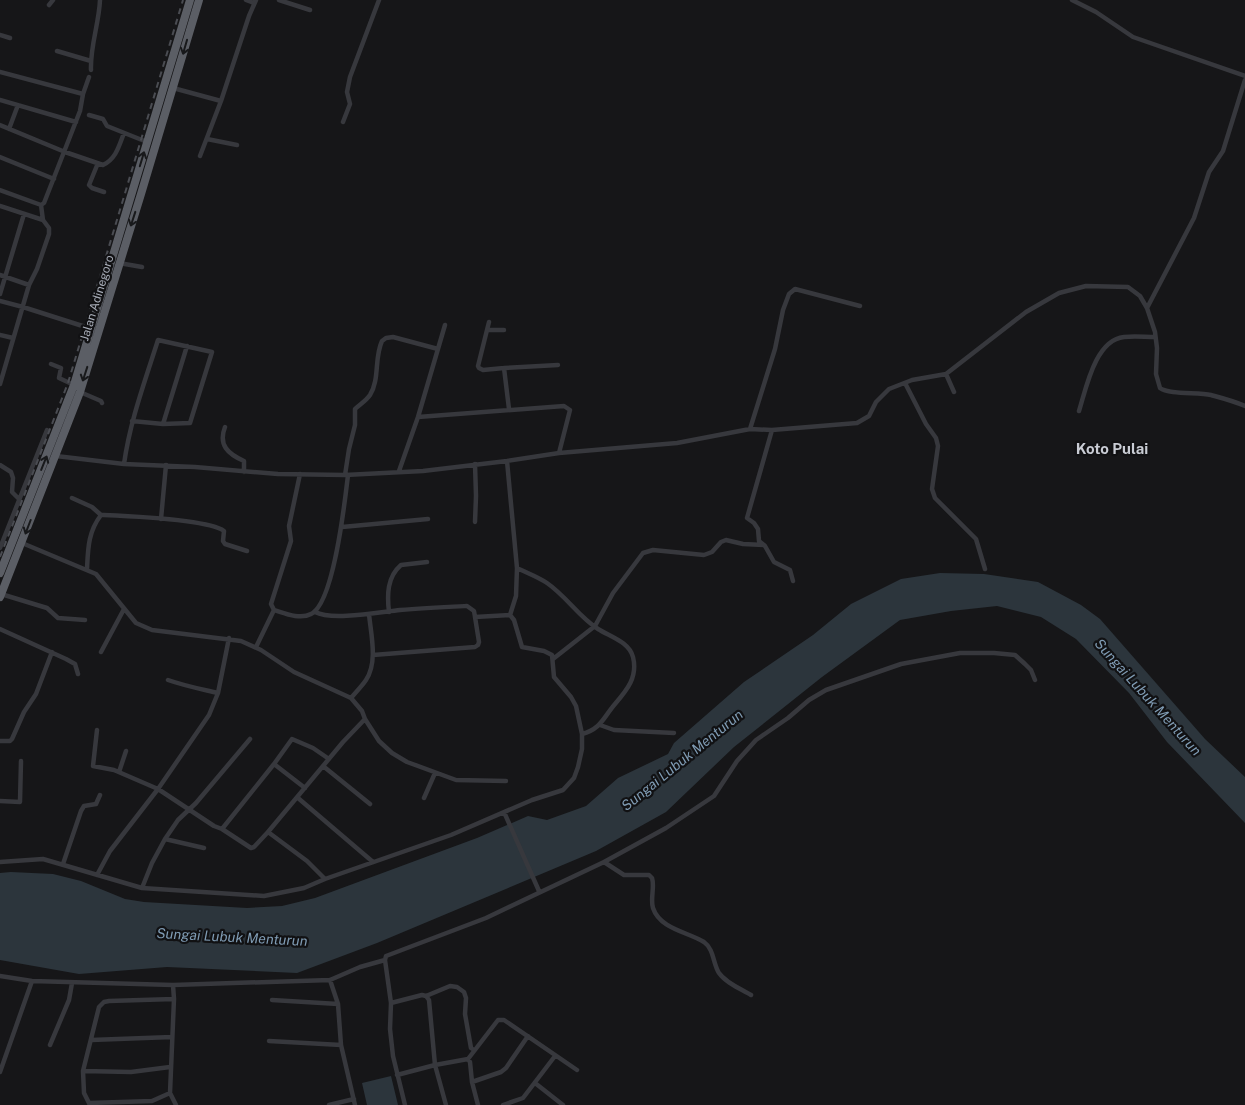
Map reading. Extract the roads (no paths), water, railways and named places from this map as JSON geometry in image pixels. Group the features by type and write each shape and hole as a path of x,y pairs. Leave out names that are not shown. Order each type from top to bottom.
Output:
{"highway":[{"name":"Jalan Adinegoro","path":"0,573 74,385 190,0"},
{"name":"Jalan Adinegoro","path":"1,596 80,392 142,194 199,0"},
{"path":"136,176 146,178"},
{"path":"132,190 142,194"}],"street":[{"path":"49,5 53,0"},
{"path":"91,70 94,36 100,14 100,0"},
{"path":"200,156 255,1 246,0"},
{"path":"279,0 310,10"},
{"path":"343,122 350,104 347,92 350,76 379,0"},
{"path":"1072,0 1096,12 1133,36 1245,76"},
{"path":"0,35 10,38"},
{"path":"58,51 91,61"},
{"path":"0,72 83,94"},
{"path":"0,384 2,368 29,286 49,234 49,228 43,220 41,205 54,179 80,112 83,94 89,77"},
{"path":"1147,308 1194,218 1209,172 1223,151 1245,80"},
{"path":"173,88 221,101"},
{"path":"0,100 76,122"},
{"path":"9,129 18,105"},
{"path":"90,115 103,118 107,126 147,142"},
{"path":"0,125 65,152 103,164 112,159 118,150 124,133"},
{"path":"207,139 236,146"},
{"path":"0,157 54,179"},
{"path":"98,163 89,185 104,192"},
{"path":"0,190 41,205"},
{"path":"0,206 43,220"},
{"path":"0,294 2,275 24,214"},
{"path":"119,263 142,267"},
{"path":"2,275 29,286"},
{"path":"56,456 124,464 166,465 244,472 346,475 423,471 560,453 677,443 750,429 772,430 858,423 869,416 876,402 889,389 920,378 946,374 1026,312 1059,294 1086,286 1128,286 1140,296 1147,308 1156,337 1157,379 1158,384 1163,390 1209,395 1245,406"},
{"path":"750,429 774,349 783,310 791,291 794,289 860,306"},
{"path":"0,302 23,307 92,329"},
{"path":"489,322 478,368 483,370 558,365"},
{"path":"399,471 418,417 445,325"},
{"path":"488,330 504,330"},
{"path":"0,335 13,338"},
{"path":"315,612 324,595 332,571 342,527 348,449 355,425 355,409 372,392 382,341 393,337 438,349"},
{"path":"1079,411 1098,356 1104,347 1114,340 1123,337 1156,337"},
{"path":"124,464 132,421 158,340 212,352 189,424 132,421"},
{"path":"163,424 187,346"},
{"path":"51,364 61,368 60,380 74,385"},
{"path":"504,368 510,409"},
{"path":"946,374 954,392"},
{"path":"905,383 926,424 936,438 938,446 932,490 935,498 976,539 985,569"},
{"path":"80,392 101,401 102,404"},
{"path":"418,417 510,409 568,407 570,410 560,453"},
{"path":"225,427 222,442 226,449 244,461 244,472"},
{"path":"0,548 47,430"},
{"path":"772,430 747,516 748,520 754,523 758,529 759,541 764,545 774,562 790,570 794,581"},
{"path":"507,461 517,568 516,596 510,615"},
{"path":"475,464 475,522"},
{"path":"161,519 166,465"},
{"path":"0,466 11,472 12,492 19,499"},
{"path":"300,474 289,526 291,541 271,602 271,607 274,610 304,616 315,612 323,615 369,614 467,606 474,611 479,642 475,647 373,655"},
{"path":"72,498 92,507 101,515 161,519 196,523 218,528 224,531 224,544 247,551"},
{"path":"12,515 22,519"},
{"path":"87,569 88,541 93,526 101,515"},
{"path":"342,527 428,519"},
{"path":"553,659 595,626 613,593 643,553 653,550 704,555 710,554 721,542 726,540 743,544 764,545"},
{"path":"22,543 96,574 136,623 152,630 229,638 256,647 294,672 351,698 362,711 379,741 392,753 407,762 456,780 506,781"},
{"path":"389,612 388,586 398,567 401,564 427,562"},
{"path":"517,568 548,584 595,626 626,646 633,657 632,680 627,690 600,725 582,734"},
{"path":"1,596 47,608 58,618 85,620"},
{"path":"102,652 124,609"},
{"path":"256,647 274,610"},
{"path":"351,698 369,674 373,655 369,614"},
{"path":"475,617 510,615"},
{"path":"0,862 43,859 142,888 264,896 304,888 452,835 505,814 532,800 562,790 574,778 582,749 582,734 576,706 554,677 552,655 521,646 514,620 510,615"},
{"path":"0,629 75,664 78,674"},
{"path":"97,875 110,850 158,789 209,715 218,693 229,638"},
{"path":"0,740 10,741 12,739 24,712 36,694 52,652"},
{"path":"405,1105 393,1056 390,1029 391,1003 385,960 386,956 390,953 486,918 538,889 604,862 666,828 714,796 737,761 756,740 788,718 809,700 831,688 902,664 960,653 1015,655 1031,670 1035,680"},
{"path":"168,680 187,687 218,693"},
{"path":"97,730 93,766 119,772 158,789 251,848 268,832 365,719"},
{"path":"600,725 614,730 674,733"},
{"path":"142,888 152,863 178,820 190,809 250,739"},
{"path":"222,829 292,739 313,748 329,760"},
{"path":"119,772 126,751"},
{"path":"0,801 20,802 21,761"},
{"path":"274,764 305,788"},
{"path":"323,766 370,804"},
{"path":"424,798 436,774"},
{"path":"63,864 80,811 84,806 96,804 100,795"},
{"path":"298,798 373,862"},
{"path":"505,814 538,889"},
{"path":"268,832 307,861 325,879"},
{"path":"165,839 204,848"},
{"path":"604,862 624,875 649,875 652,878 653,908 661,919 669,926 706,944 711,950 718,971 722,976 751,995"},
{"path":"0,976 32,981 172,985 330,980 360,967 385,960"},
{"path":"330,980 338,1004 341,1045 355,1105"},
{"path":"0,1072 32,981"},
{"path":"50,1045 69,1000 72,983"},
{"path":"172,985 174,999 170,1093 176,1105"},
{"path":"391,1003 422,995 426,996 450,986 457,987 464,992 466,998 465,1014 471,1048 474,1050"},
{"path":"426,996 429,1000 435,1065 446,1105"},
{"path":"170,1093 151,1103 89,1104 84,1093 83,1071 99,1007 104,1002 174,999"},
{"path":"272,1000 338,1004"},
{"path":"397,1075 468,1059 498,1020 504,1020 577,1070"},
{"path":"472,1082 501,1072 506,1068 528,1036"},
{"path":"91,1040 172,1037"},
{"path":"269,1041 341,1045"},
{"path":"503,1105 523,1098 555,1056"},
{"path":"468,1059 478,1105"},
{"path":"83,1071 131,1072 170,1067"},
{"path":"535,1083 561,1104"},
{"path":"329,1105 354,1099"}],"water":[{"name":"Sungai Lubuk Menturun","path":"940,573 984,574 1038,582 1081,605 1100,619 1205,739 1245,777 1245,823 1167,742 1129,693 1076,639 1041,617 997,606 951,611 900,620 822,677 734,747 666,812 596,851 377,943 297,973 167,967 79,974 0,960 0,873 53,874 81,881 125,899 144,902 247,908 282,906 315,898 477,838 528,816 547,820 586,806 618,778 668,754 674,743 744,682 813,635 851,604 901,579"},
{"path":"391,1076 398,1105 367,1105 362,1083"}],"railway":[{"path":"0,557 68,383 183,0"}],"district":[{"name":"Koto Pulai","path":"1112,448"}]}
